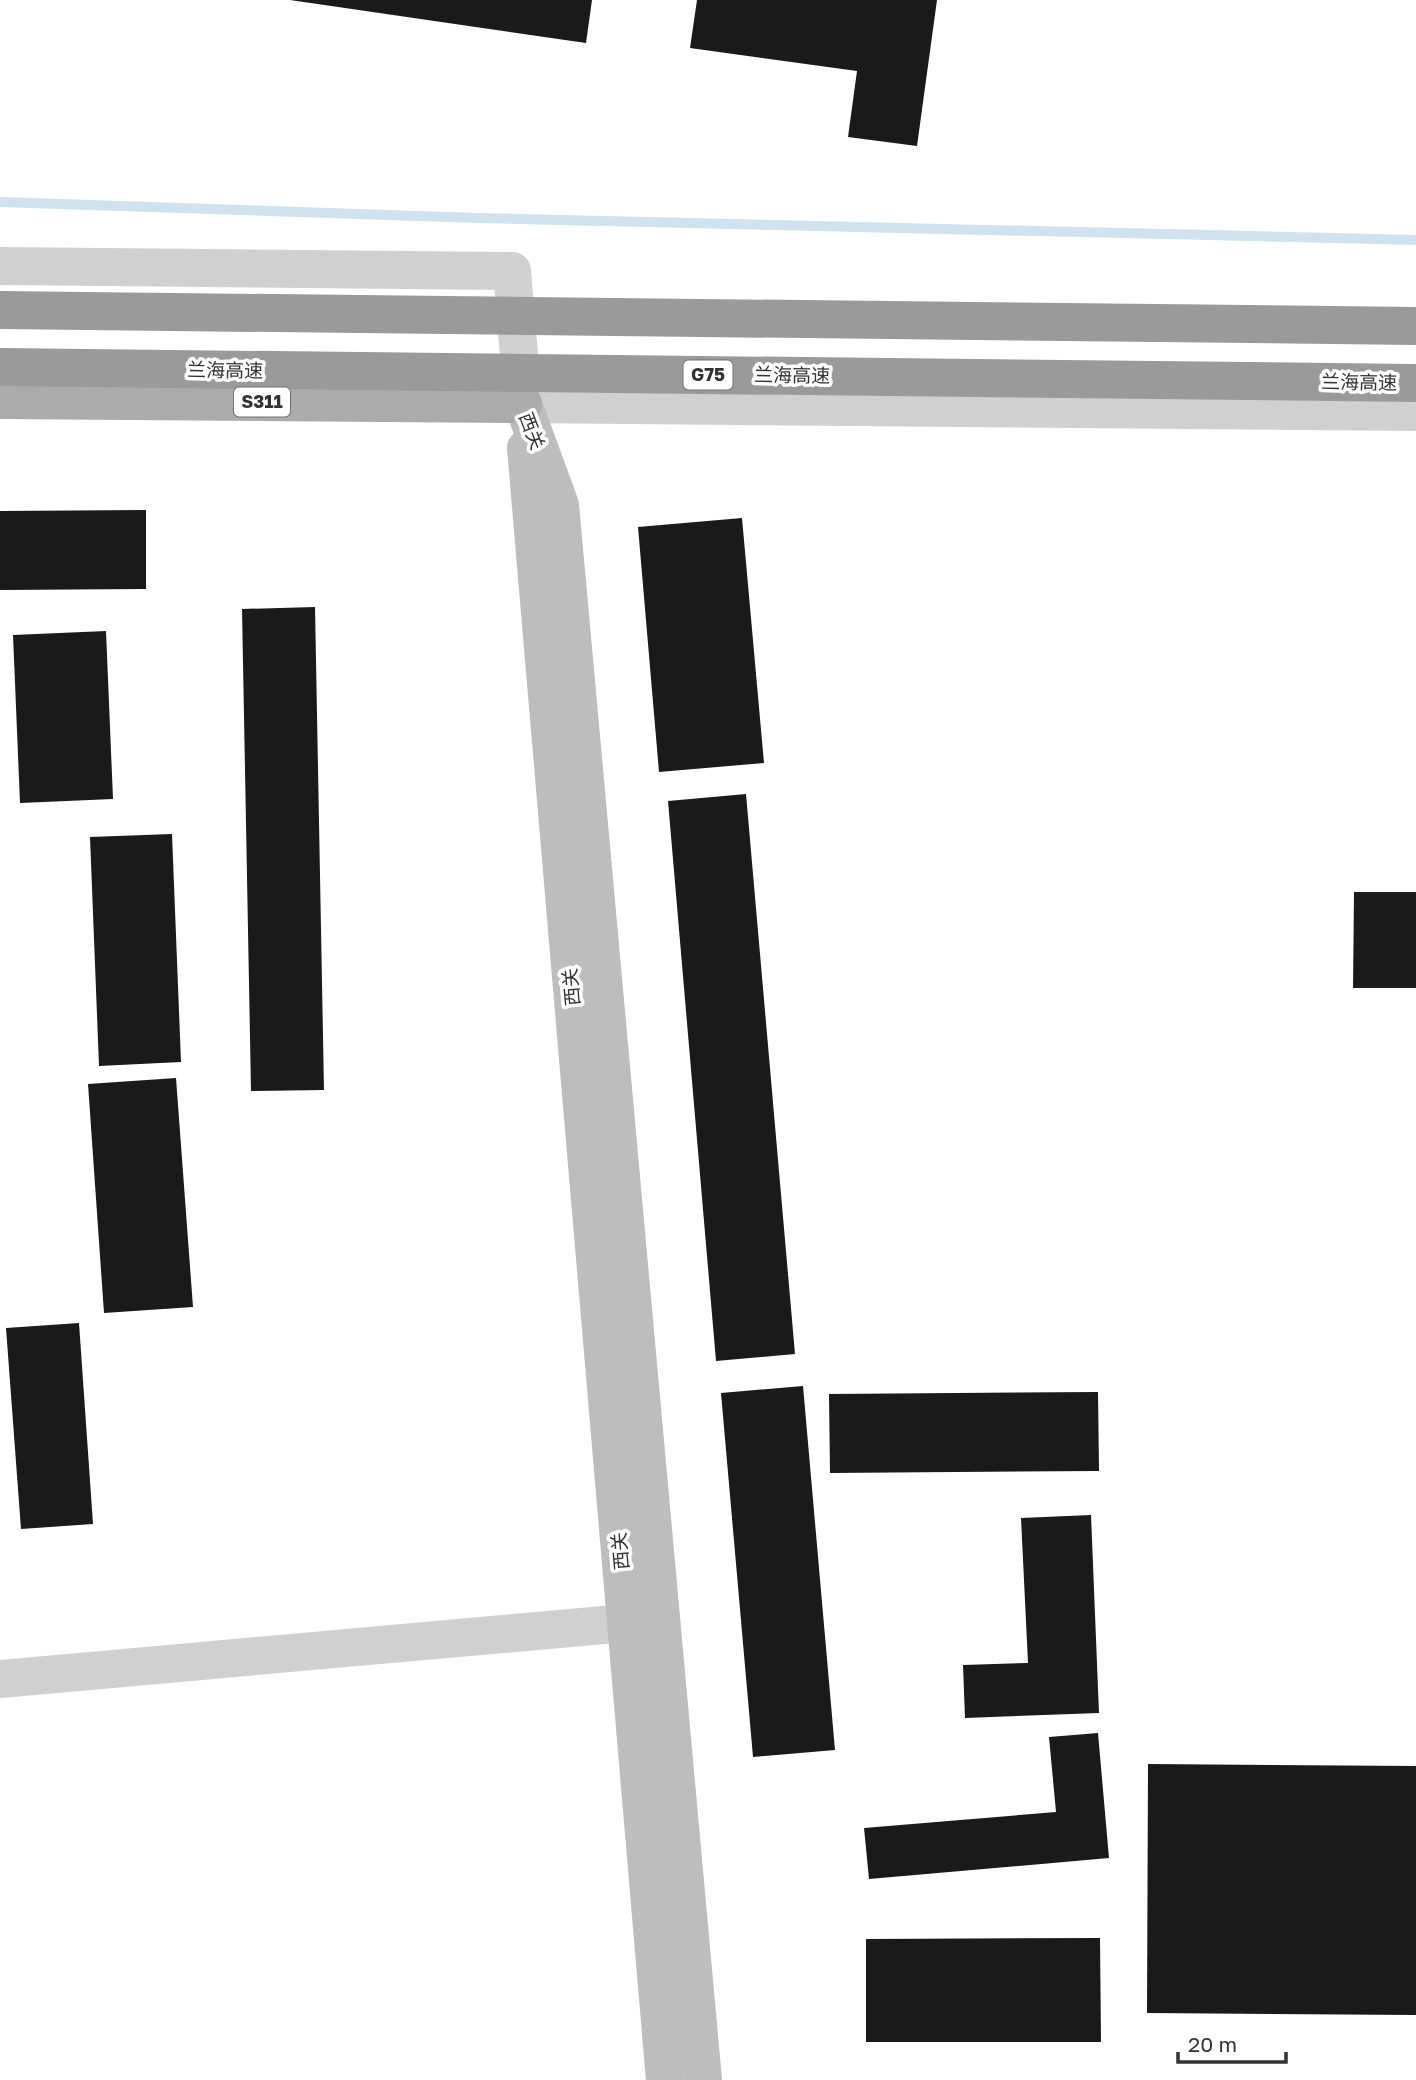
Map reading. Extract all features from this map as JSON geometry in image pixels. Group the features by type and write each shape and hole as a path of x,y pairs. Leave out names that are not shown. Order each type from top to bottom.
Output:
{"highway":[{"path":"0,310 1416,326"},
{"name":"兰海高速","path":"0,367 1416,383"}],"main road":[{"name":"S311","path":"0,400 523,404"},
{"name":"西关","path":"523,404 665,2080"},
{"name":"西关","path":"523,404 560,505 702,2080"}],"street":[{"path":"0,266 512,271 523,404 1416,412"},
{"path":"0,1679 626,1623"}],"building":[{"path":"290,0 592,0 586,43"},
{"path":"697,0 937,0 917,146 848,137 857,71 690,48"},
{"path":"146,510 146,589 0,590 0,511"},
{"path":"742,518 764,763 659,772 638,527"},
{"path":"315,607 324,1090 251,1091 242,609"},
{"path":"106,631 113,799 20,803 13,635"},
{"path":"746,794 795,1354 716,1361 668,801"},
{"path":"172,834 181,1062 99,1066 90,837"},
{"path":"1354,892 1416,892 1416,988 1353,988"},
{"path":"176,1078 193,1307 104,1313 88,1084"},
{"path":"79,1323 93,1524 21,1529 6,1328"},
{"path":"803,1386 835,1750 753,1757 721,1393"},
{"path":"1098,1392 1099,1471 830,1473 829,1394"},
{"path":"1091,1515 1099,1713 965,1718 963,1665 1028,1663 1021,1518"},
{"path":"1098,1733 1109,1858 869,1879 864,1828 1056,1812 1049,1737"},
{"path":"1148,1764 1416,1766 1416,2015 1147,2013"},
{"path":"1100,1938 1101,2042 866,2042 866,1939"}],"waterway":[{"path":"0,202 478,218 1416,240"}]}
